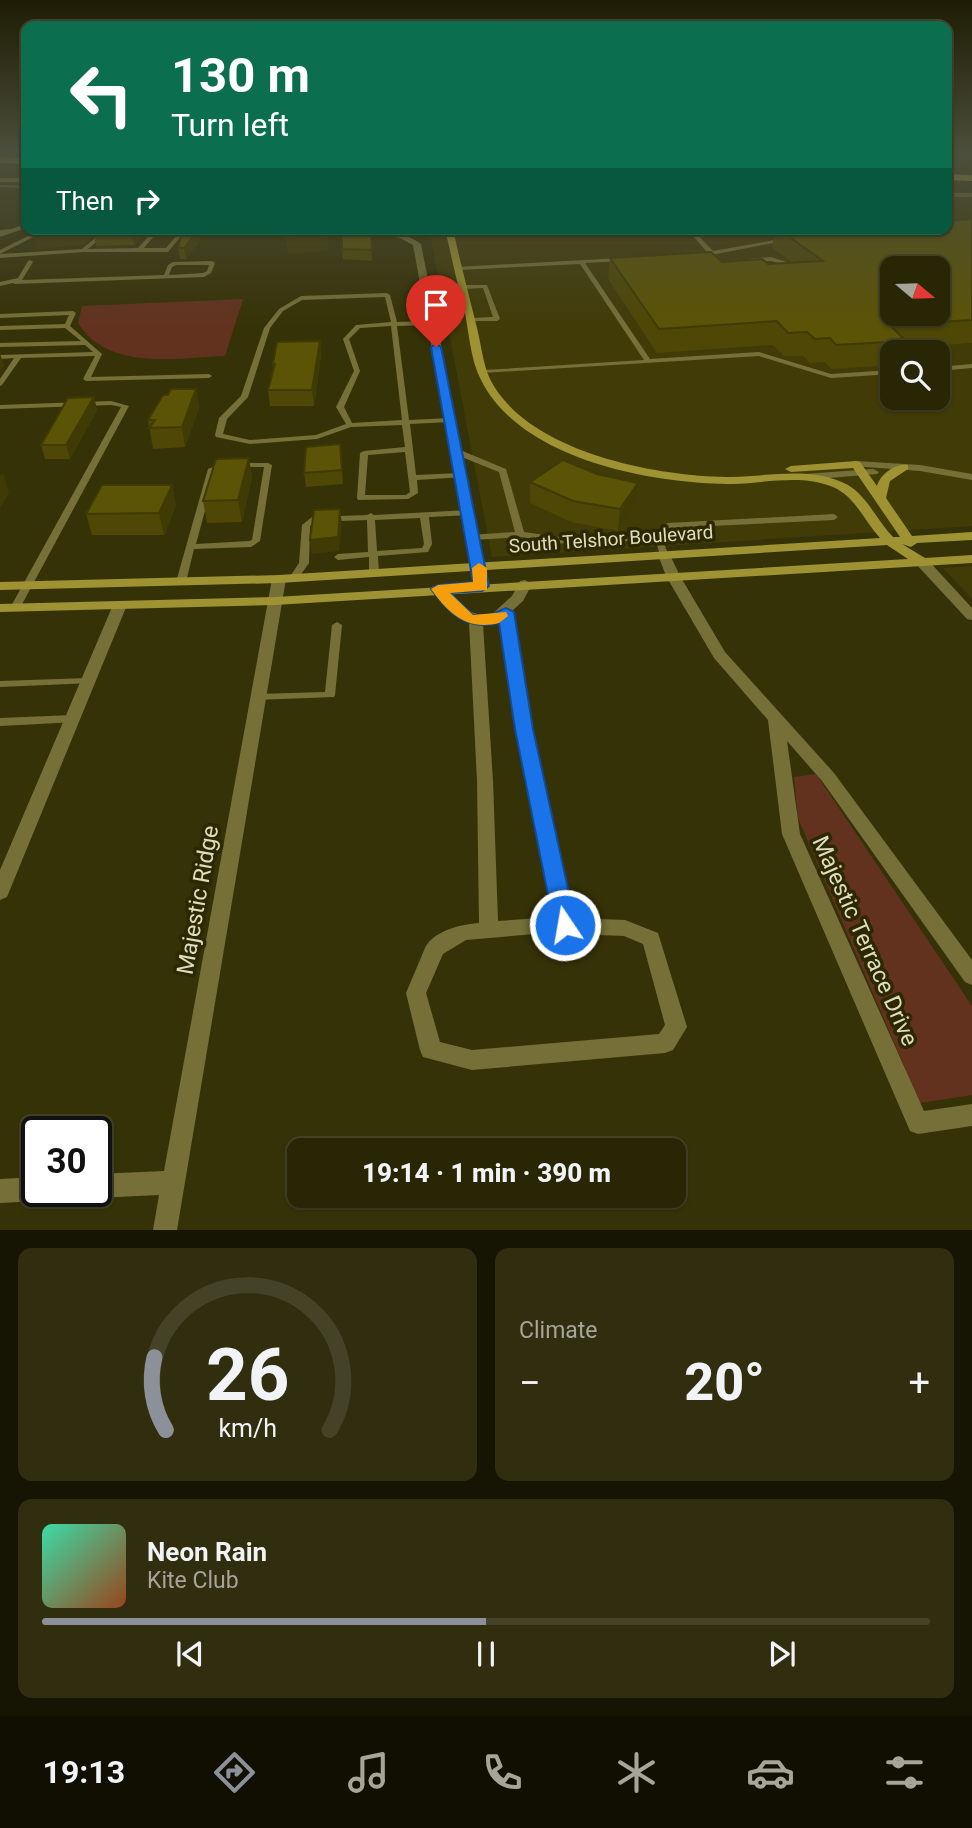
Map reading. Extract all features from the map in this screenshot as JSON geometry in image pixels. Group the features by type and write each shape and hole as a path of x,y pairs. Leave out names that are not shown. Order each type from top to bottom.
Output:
{"main road":[{"path":"450,235 486,382 508,413 551,440 603,461 648,472 727,480 770,476 804,477 835,484 859,498 888,540 921,561"},
{"path":"428,303 465,297"},
{"path":"880,498 885,479 904,467"},
{"path":"859,469 909,539 921,561"},
{"path":"770,476 782,470 840,470"},
{"name":"South Telshor Boulevard","path":"0,586 286,578 972,536"},
{"name":"South Telshor Boulevard","path":"0,608 275,601 482,586 972,559"}],"street":[{"path":"0,234 21,228"},
{"path":"396,235 417,244 482,586"},
{"path":"804,477 840,470 904,467 972,477"},
{"path":"840,470 859,498"},
{"path":"664,555 673,576 719,655 828,777 972,976"},
{"path":"921,561 969,608"},
{"name":"Majestic Ridge","path":"165,1230 275,601 286,578"},
{"path":"438,589 452,606 469,620 494,620 506,612 525,584"},
{"path":"0,892 120,605"},
{"path":"506,612 524,729 565,925"},
{"path":"476,620 485,781 489,929"},
{"name":"Majestic Terrace Drive","path":"776,721 790,834 918,1123 972,1115"},
{"path":"565,925 625,928 651,939 676,1027 665,1043 472,1060 431,1050 416,993 435,948 463,932 565,925"},
{"path":"112,1185 173,1182"},
{"path":"0,1191 21,1190"}],"lane":[{"path":"0,254 36,235"},
{"path":"83,251 102,235"},
{"path":"140,250 153,235"},
{"path":"0,254 13,256 83,251 168,250 180,235"},
{"path":"695,235 712,254"},
{"path":"694,256 797,239"},
{"path":"742,249 760,258"},
{"path":"733,250 750,260"},
{"path":"458,268 633,259"},
{"path":"750,260 778,260 789,267 779,273 758,272 745,266 750,260"},
{"path":"15,282 30,262"},
{"path":"582,262 648,361"},
{"path":"0,284 204,275 209,272 212,263 174,263 166,276"},
{"path":"465,297 485,286 497,319 471,320"},
{"path":"409,449 365,453 361,498 413,496 413,478 409,449 406,422 394,324 390,296 297,299 281,310 267,328 244,397 223,418 219,435 250,442 317,438 350,425 406,422 450,420"},
{"path":"0,316 73,313 67,326"},
{"path":"350,425 340,407 357,371 346,339 358,326 431,323"},
{"path":"0,328 67,326 99,354"},
{"path":"0,345 87,343"},
{"path":"0,357 99,354"},
{"path":"99,354 86,379 209,376"},
{"path":"484,372 760,354 831,376 880,373"},
{"path":"0,384 19,356"},
{"path":"950,368 972,366"},
{"path":"0,407 111,403 125,406 15,608"},
{"path":"457,452 503,471 520,534"},
{"path":"181,582 212,469 218,466 268,466 255,543 191,547"},
{"path":"413,478 461,475"},
{"path":"286,578 303,563 308,522 371,516 469,513"},
{"path":"371,516 374,573"},
{"path":"338,558 425,550 428,544 424,516"},
{"path":"473,537 520,534 573,542 658,536 668,527 834,517"},
{"path":"658,536 664,555"},
{"path":"258,698 330,695 337,625"},
{"path":"0,684 88,681"},
{"path":"0,722 73,719"}],"shaded area":[{"path":"952,212 972,212 972,526 492,557 430,235 952,235"},
{"path":"243,299 225,356 165,359 125,355 106,349 91,338 78,323 82,306"},
{"path":"972,566 972,599 943,568"},
{"path":"816,774 972,1006 972,1095 920,1103 798,818 794,777"}],"building":[{"path":"972,219 972,320 950,321 950,256 880,256 880,326 891,326 905,340 836,345 830,338 815,339 807,332 788,333 777,321 659,329 610,258 711,252 722,262 762,259 768,264 823,261 786,235 952,235 952,221"},
{"path":"181,235 194,235 184,248 178,248"},
{"path":"287,235 327,235 286,238"},
{"path":"342,235 371,235 372,250 342,249"},
{"path":"320,341 312,390 268,390 277,342"},
{"path":"171,389 196,389 182,427 149,428 155,420 148,420 163,395 168,395"},
{"path":"94,397 66,445 41,445 68,398"},
{"path":"340,444 342,470 304,473 306,447"},
{"path":"249,458 238,500 203,501 216,459"},
{"path":"563,460 597,474 638,483 620,509 573,501 530,482"},
{"path":"102,485 172,485 159,513 86,514"},
{"path":"340,509 338,537 310,540 314,510"}],"slow traffic":[{"path":"479,568 482,586 438,589 452,606 469,620 494,620 500,616"}],"route":[{"path":"436,347 482,586 438,589 452,606 469,620 494,620 506,612 524,729 565,925"}]}
